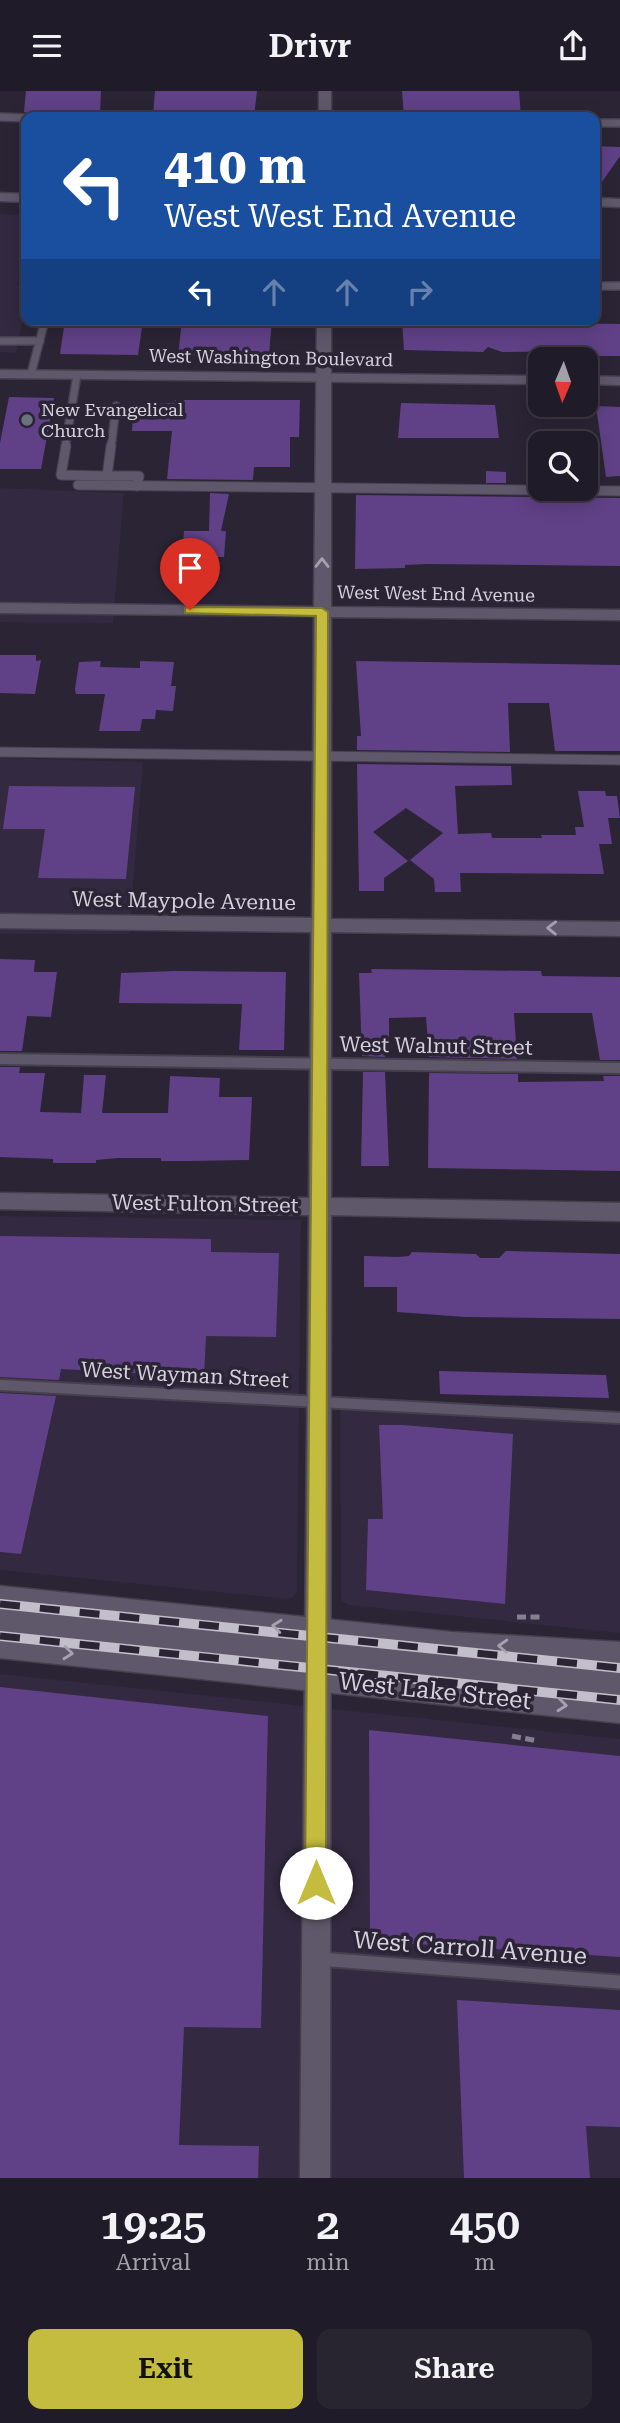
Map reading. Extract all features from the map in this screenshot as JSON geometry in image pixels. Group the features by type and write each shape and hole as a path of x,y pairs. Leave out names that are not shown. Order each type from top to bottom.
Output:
{"street":[{"path":"325,91 325,112"},
{"path":"0,187 21,188"},
{"path":"600,193 620,193"},
{"path":"0,197 21,198"},
{"path":"600,202 620,203"},
{"path":"315,2178 315,1654 324,326"},
{"name":"West Washington Boulevard","path":"0,374 528,380"},
{"path":"598,380 620,380"},
{"name":"West West End Avenue","path":"0,608 620,615"},
{"name":"West Maypole Avenue","path":"0,921 620,929"},
{"name":"West Fulton Street","path":"0,1201 620,1212"},
{"name":"West Lake Street","path":"0,1597 620,1711"},
{"name":"West Lake Street","path":"0,1620 620,1684"},
{"name":"West Lake Street","path":"0,1646 315,1654 452,1644 620,1654"}],"lane":[{"path":"0,117 21,118"},
{"path":"600,123 620,123"},
{"path":"600,286 620,286"},
{"path":"31,374 44,326"},
{"path":"0,341 40,341"},
{"path":"77,375 61,475 139,476 137,485"},
{"path":"107,476 116,406"},
{"path":"78,485 620,491"},
{"path":"0,752 620,760"},
{"name":"West Walnut Street","path":"0,1059 620,1068"},
{"name":"West Wayman Street","path":"0,1385 620,1418"},
{"name":"West Carroll Avenue","path":"316,1959 620,1982"}],"path":[{"path":"517,1617 541,1617"},
{"path":"512,1736 538,1741"}],"shaded area":[{"path":"0,214 21,215 21,267 17,285 21,285 22,326 16,353 0,352"},
{"path":"0,488 124,493 113,623 0,622"},
{"path":"0,758 143,762 129,934 0,934"},
{"path":"0,1216 301,1220 297,1592 293,1597 288,1599 0,1570"},
{"path":"340,1402 620,1418 620,1633 348,1605 341,1600"},
{"path":"0,1674 620,1739 620,2178 0,2178"}],"building":[{"path":"26,91 101,91 100,112 24,112"},
{"path":"155,91 257,91 254,112 153,112"},
{"path":"402,91 519,91 521,112 404,112"},
{"path":"600,146 620,147 620,156 600,185"},
{"path":"620,324 620,356 598,356 598,347 528,347 528,352 502,352 488,347 483,352 404,350 402,326"},
{"path":"64,326 142,326 138,355 60,354"},
{"path":"181,326 271,326 269,354 178,356"},
{"name":"New Evangelical Church","path":"9,397 54,398 41,469 0,469 0,443"},
{"path":"175,400 300,400 299,437 290,437 290,467 254,467 253,480 167,479 172,431 132,431 134,405 175,403"},
{"path":"401,403 495,405 499,438 398,438"},
{"path":"598,406 620,407 620,476 606,477"},
{"path":"486,471 506,472 506,483 486,483"},
{"path":"210,493 229,494 221,531 226,531 224,557 182,557 184,531 209,531"},
{"path":"356,495 528,497 528,501 598,501 598,498 620,498 620,566 426,564 405,565 405,568 355,569"},
{"path":"0,655 36,655 36,661 41,660 35,694 0,693"},
{"path":"101,661 100,667 140,668 140,661 174,662 171,686 176,686 173,711 156,710 155,719 142,719 140,731 99,731 105,694 76,694 75,689 79,662"},
{"path":"356,661 620,665 620,751 555,751 549,703 508,703 510,752 357,750 357,736 361,736"},
{"path":"357,764 511,766 512,785 455,786 458,834 491,833 492,838 576,835 575,827 584,827 578,791 605,791 606,796 617,796 620,818 608,818 612,844 599,844 604,874 460,873 461,892 435,892 434,879 410,860 443,833 406,808 373,832 408,861 384,878 384,891 359,891"},
{"path":"9,786 135,787 126,879 38,878 45,829 3,829"},
{"path":"0,959 35,960 34,972 57,972 51,1017 27,1016 22,1051 0,1051"},
{"path":"371,969 541,971 542,976 620,977 620,1060 600,1060 592,1013 514,1013 517,1059 429,1057 426,1017 389,1018 389,1052 384,1052 385,1057 362,1056 359,973 372,973"},
{"path":"286,972 284,1050 239,1050 242,1004 119,1003 121,973"},
{"path":"0,1067 20,1067 19,1073 45,1073 40,1112 81,1113 84,1075 106,1075 102,1113 168,1113 170,1076 220,1078 219,1097 252,1097 249,1160 161,1161 161,1158 118,1158 96,1160 96,1163 53,1163 53,1159 0,1157"},
{"path":"363,1072 385,1072 389,1166 361,1166"},
{"path":"429,1073 518,1074 518,1082 604,1081 603,1076 620,1076 620,1171 428,1168"},
{"path":"0,1236 211,1239 211,1252 279,1253 276,1337 206,1336 204,1377 61,1369 59,1380 0,1377"},
{"path":"506,1251 620,1254 620,1319 465,1317 397,1312 397,1287 364,1287 364,1256 398,1257 409,1256 412,1252 476,1254 480,1258 499,1258"},
{"path":"439,1371 606,1375 609,1398 440,1394"},
{"path":"0,1393 56,1396 21,1554 0,1552"},
{"path":"379,1425 513,1434 505,1604 366,1590 368,1519 383,1519"},
{"path":"0,1687 268,1716 261,2028 184,2027 179,2145 259,2146 258,2178 0,2178"},
{"path":"369,1730 620,1756 620,1957 370,1941"},
{"path":"457,2000 620,2010 620,2127 586,2126 590,2178 464,2178"}],"railway":[{"path":"0,1604 620,1668"},
{"path":"0,1636 620,1700"}],"place":[{"name":"New Evangelical Church","path":"27,420"}],"route":[{"path":"190,610 322,612 316,1883"}]}
